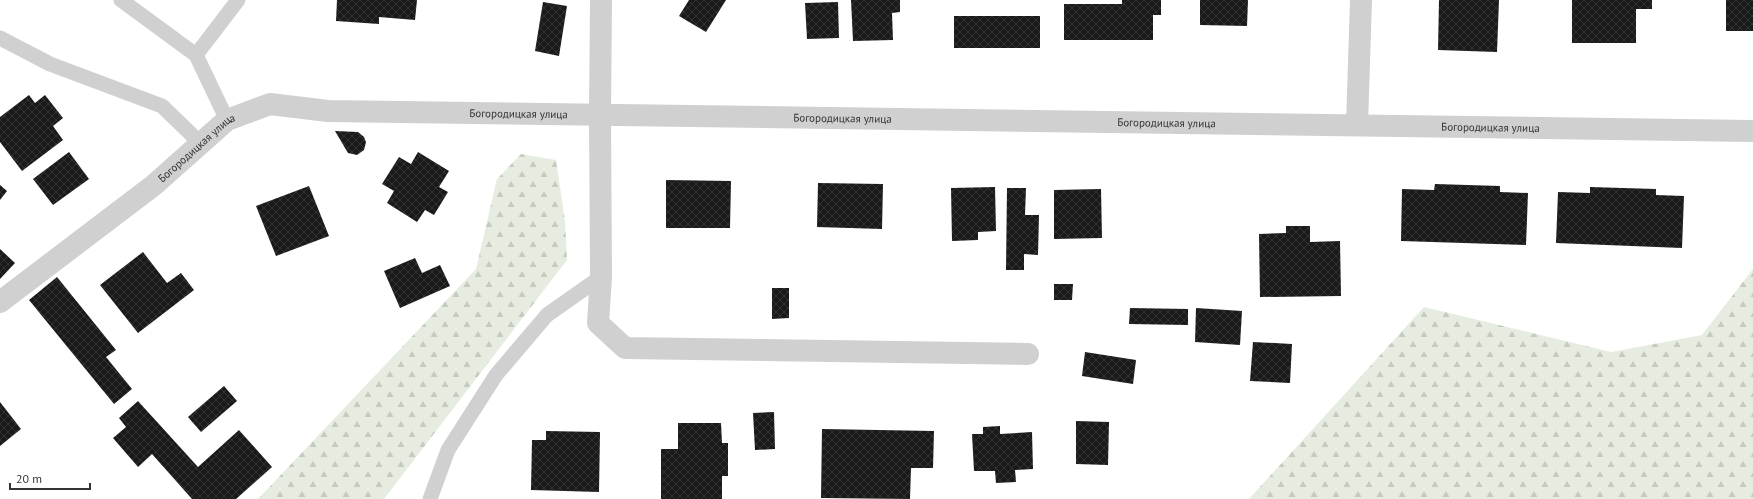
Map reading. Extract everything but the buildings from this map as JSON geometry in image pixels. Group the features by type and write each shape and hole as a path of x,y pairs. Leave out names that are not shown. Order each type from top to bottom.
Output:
{"street":[{"path":"601,0 601,277 598,322 625,348 1028,354"},
{"path":"1357,125 1361,0"},
{"name":"Богородицкая улица","path":"0,302 154,186 227,120 270,104 328,111 1753,131"}],"lane":[{"path":"121,0 196,55 227,120"},
{"path":"196,55 238,0"},
{"path":"0,38 50,64 162,106 191,134 199,145"},
{"path":"430,499 448,450 496,375 547,315 601,277"}],"green space":[{"path":"521,154 556,160 565,221 567,260 384,499 258,499 476,269 497,179"},
{"path":"1753,269 1753,499 1249,499 1424,307 1611,352 1702,335"}]}
